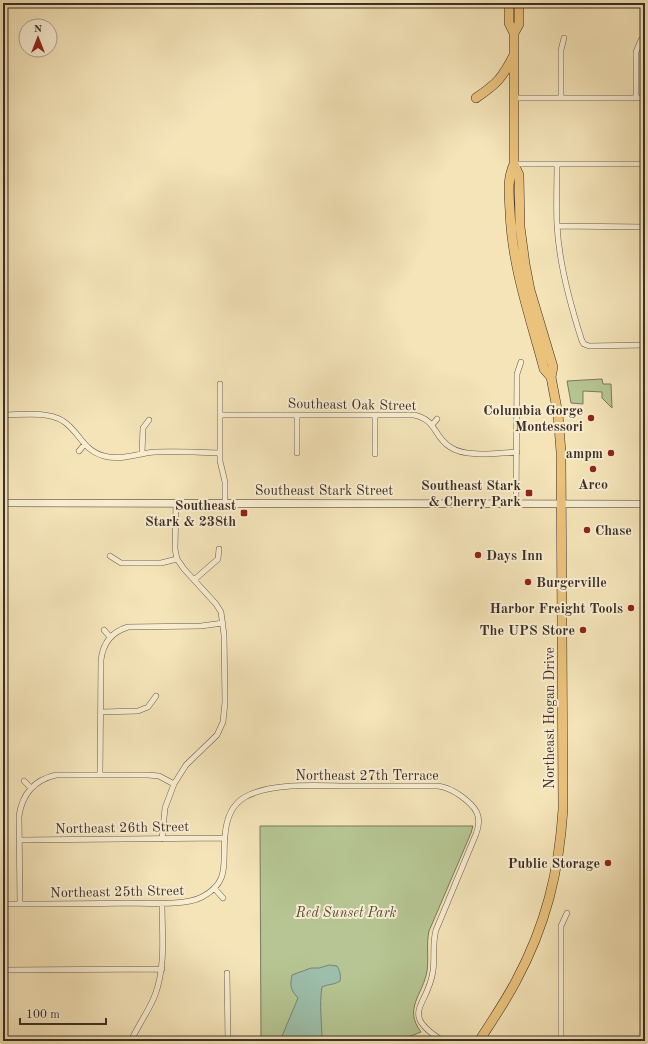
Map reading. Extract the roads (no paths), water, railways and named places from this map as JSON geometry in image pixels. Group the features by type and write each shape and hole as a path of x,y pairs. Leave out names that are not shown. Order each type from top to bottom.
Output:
{"highway":[{"name":"Northeast Hogan Drive","path":"480,1041 516,983 533,947 549,900 559,854 563,809 562,504 560,434 551,377 544,369 525,302 515,262 510,225 509,176 514,164 514,33 509,23 509,3"},
{"name":"Northeast Hogan Drive","path":"514,33 519,24 519,3"},
{"path":"476,98 494,86 503,75 514,54"}],"main road":[{"name":"Southeast Stark Street","path":"3,503 645,504"}],"street":[{"path":"561,98 561,50 564,38"},
{"path":"636,98 636,52 641,40"},
{"path":"514,98 645,98"},
{"path":"514,164 639,164 645,166"},
{"path":"557,164 557,226 562,261 577,323 584,344 589,346 645,345"},
{"path":"557,226 645,227"},
{"path":"516,503 518,374 521,362"},
{"path":"220,384 220,453 221,467 225,482 225,503"},
{"path":"3,415 41,415 56,418 70,427 84,445 98,454 110,457 120,458 142,453 156,452 220,453"},
{"name":"Southeast Oak Street","path":"220,415 414,415 427,420 449,447 462,452 517,452"},
{"path":"297,415 297,453"},
{"path":"375,415 375,454"},
{"path":"432,425 437,419"},
{"path":"142,453 143,428 149,420"},
{"path":"79,451 84,445"},
{"path":"162,839 162,822 165,808 174,784 186,765 217,735 223,722 225,702 224,635 221,612 216,604 184,569 177,559 175,549 176,503"},
{"path":"194,580 218,559 219,549"},
{"path":"110,556 121,563 161,563 177,559"},
{"path":"100,775 101,660 104,646 110,636 128,627 201,626 223,622"},
{"path":"104,630 110,636"},
{"path":"101,712 138,712 148,707 156,696"},
{"path":"20,904 20,809 25,796 31,788 42,780 56,775 148,775 159,776 174,784"},
{"path":"24,781 31,788"},
{"name":"Northeast 27th Terrace","path":"214,888 222,878 224,871 225,838 228,818 235,807 245,797 288,786 438,786 453,790 473,805 479,822 478,829 436,930 433,944 433,972 419,1010 420,1020 425,1029 443,1041"},
{"name":"Northeast 26th Street","path":"20,840 225,838"},
{"path":"214,888 223,898"},
{"name":"Northeast 25th Street","path":"3,904 190,902 202,897 214,888"},
{"path":"131,1041 155,995 162,970 162,903"},
{"path":"561,1041 561,926 567,913"},
{"path":"3,970 162,970"},
{"path":"227,973 228,1041"}],"place":[{"name":"Columbia Gorge Montessori","path":"591,418"},
{"name":"ampm","path":"611,453"},
{"name":"Arco","path":"593,469"},
{"name":"Southeast Stark & Cherry Park","path":"529,493"},
{"name":"Southeast Stark & 238th","path":"244,513"},
{"name":"Chase","path":"587,530"},
{"name":"Days Inn","path":"478,555"},
{"name":"Burgerville","path":"528,582"},
{"name":"Harbor Freight Tools","path":"631,608"},
{"name":"The UPS Store","path":"583,630"},
{"name":"Public Storage","path":"608,863"}],"park label":[{"name":"Red Sunset Park","path":"346,912"}]}
